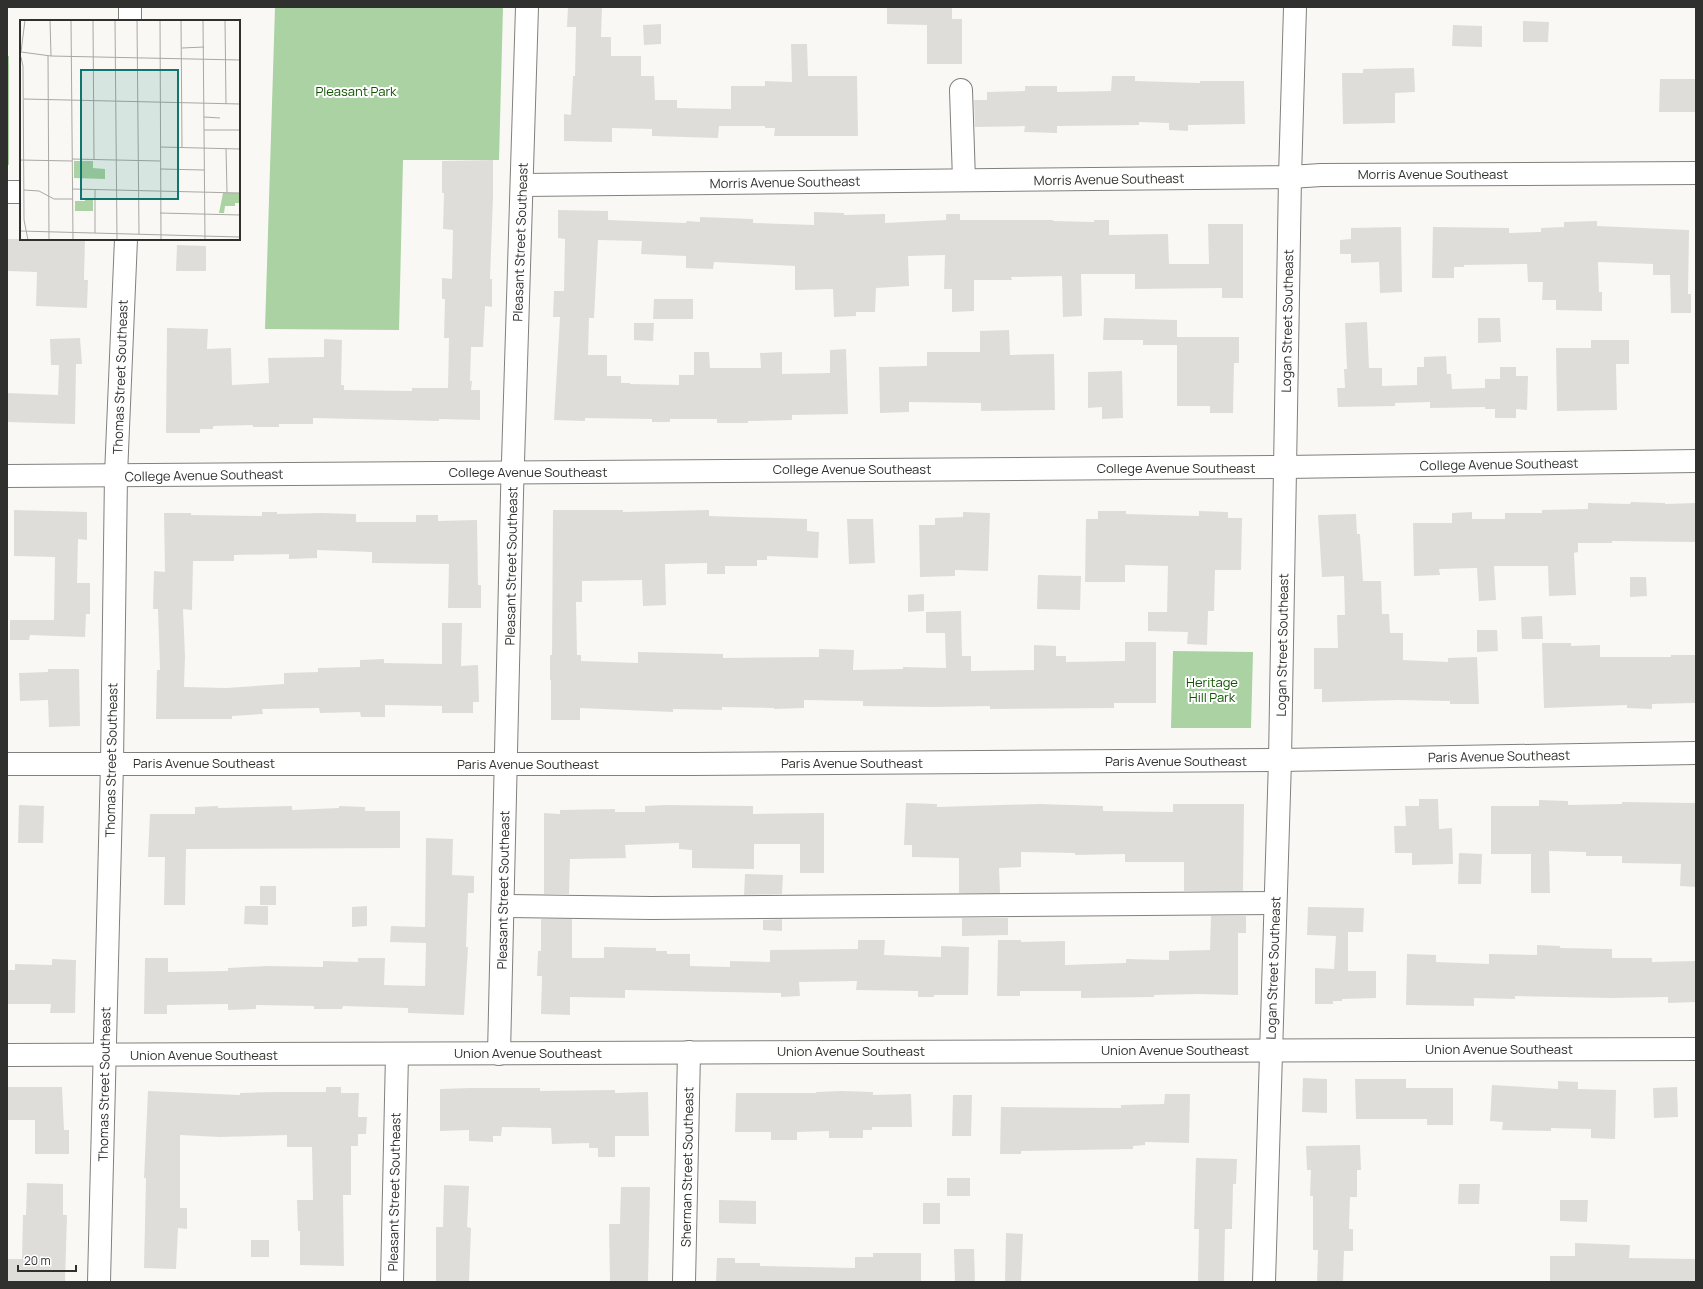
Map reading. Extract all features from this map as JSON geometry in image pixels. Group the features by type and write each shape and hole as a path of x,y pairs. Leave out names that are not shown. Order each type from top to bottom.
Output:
{"street":[{"path":"130,7 130,20"},
{"name":"Pleasant Street Southeast","path":"500,1054 513,472 527,7"},
{"name":"Logan Street Southeast","path":"1264,1282 1280,760 1290,177 1295,7"},
{"path":"961,90 964,180"},
{"name":"Morris Avenue Southeast","path":"522,185 1290,177 1321,175 1696,173"},
{"path":"7,192 20,192"},
{"name":"Thomas Street Southeast","path":"99,1282 112,763 116,475 126,240"},
{"name":"College Avenue Southeast","path":"7,476 1285,467 1696,461"},
{"name":"Paris Avenue Southeast","path":"7,764 112,763 507,765 1280,760 1696,753"},
{"path":"503,906 652,908 1275,903"},
{"name":"Union Avenue Southeast","path":"7,1054 500,1054 689,1052 1696,1049"},
{"name":"Sherman Street Southeast","path":"684,1282 689,1052"},
{"name":"Pleasant Street Southeast","path":"392,1282 397,1054"}],"green space":[{"name":"Pleasant Park","path":"275,7 503,7 499,160 403,160 399,330 265,329"},
{"path":"7,56 9,56 9,165 7,165"},
{"name":"Heritage Hill Park","path":"1173,651 1253,652 1251,728 1171,728"}],"building":[{"path":"568,7 602,7 601,37 611,37 611,56 641,56 641,76 654,76 655,100 677,100 677,108 731,109 731,86 765,86 765,81 792,82 791,44 807,44 808,76 857,76 858,136 774,136 775,128 765,128 765,126 719,126 718,138 652,136 652,129 612,128 612,142 564,141 564,114 571,115 573,76 575,76 576,27 567,27"},
{"path":"887,7 952,7 952,19 962,19 962,64 927,64 927,25 887,24"},
{"path":"1523,21 1549,22 1548,42 1523,42"},
{"path":"661,24 661,44 644,45 643,25"},
{"path":"1453,25 1482,26 1482,47 1452,46"},
{"path":"1414,68 1415,92 1395,93 1395,123 1343,124 1342,73 1363,73 1363,69"},
{"path":"1112,76 1135,76 1135,81 1200,83 1200,81 1244,81 1245,124 1188,125 1188,131 1169,130 1169,123 1139,122 1139,125 1057,126 1057,133 1024,132 1025,126 975,127 974,100 987,100 987,92 1025,91 1025,86 1057,86 1057,92 1111,91"},
{"path":"1660,79 1696,79 1696,112 1659,112"},
{"path":"493,160 490,279 492,279 492,307 485,306 483,347 471,347 471,390 480,390 480,420 439,419 439,421 313,418 313,424 279,424 279,427 253,427 253,425 213,426 213,429 200,429 200,433 166,433 167,328 208,329 207,349 231,348 232,385 269,383 268,358 324,357 324,339 342,340 341,385 344,385 344,390 412,391 412,388 448,388 449,338 444,338 445,299 442,299 442,278 452,279 453,230 443,229 444,193 442,193 442,161"},
{"path":"558,210 608,211 608,220 686,223 687,221 700,222 700,217 753,219 753,223 814,225 814,212 844,213 844,215 885,214 885,223 946,220 946,214 960,214 960,220 1053,220 1094,222 1094,220 1109,220 1109,235 1168,234 1169,264 1209,264 1208,224 1243,224 1243,298 1222,298 1222,288 1135,289 1135,274 1081,274 1082,316 1063,317 1062,276 1011,277 1012,280 974,280 974,311 952,312 952,289 944,289 945,255 908,256 909,286 876,288 875,312 856,312 856,316 834,317 833,289 795,290 795,266 714,262 713,269 686,268 686,256 641,254 642,241 598,240 594,318 589,318 588,355 607,355 607,376 621,376 621,383 679,385 679,375 694,375 694,352 709,352 710,368 761,368 760,353 782,352 782,374 830,373 830,350 846,349 848,414 792,415 792,420 748,421 748,423 717,423 717,419 670,419 670,422 652,422 652,419 585,418 585,421 554,420 560,317 553,317 554,291 564,291 565,239 558,238"},
{"path":"1597,221 1597,226 1689,230 1688,294 1691,294 1691,313 1671,313 1670,275 1653,275 1653,264 1598,262 1599,292 1602,292 1602,311 1556,310 1556,300 1542,300 1543,282 1528,282 1527,264 1464,265 1464,267 1454,267 1454,278 1432,278 1433,227 1509,228 1509,233 1541,232 1541,228 1564,227 1564,222"},
{"path":"1401,227 1402,292 1380,293 1379,262 1351,263 1351,254 1340,254 1340,240 1351,239 1351,228"},
{"path":"7,239 85,240 84,280 88,280 87,308 36,306 37,272 7,271"},
{"path":"177,245 206,246 206,271 176,271"},
{"path":"654,299 693,299 693,319 653,319"},
{"path":"1104,318 1177,320 1177,337 1239,337 1239,363 1234,363 1233,413 1210,413 1210,406 1177,406 1177,345 1143,345 1143,340 1103,340"},
{"path":"1478,318 1500,318 1501,342 1478,343"},
{"path":"1367,322 1369,368 1382,368 1382,386 1417,385 1417,367 1424,367 1424,357 1446,356 1447,374 1451,374 1452,389 1485,388 1485,379 1500,379 1500,367 1516,367 1516,376 1528,376 1527,410 1516,409 1516,418 1495,418 1495,409 1485,409 1485,407 1430,408 1430,402 1395,403 1395,406 1338,407 1337,388 1345,388 1344,369 1347,369 1345,323"},
{"path":"634,323 654,323 653,341 634,340"},
{"path":"1009,330 1010,355 1054,354 1055,410 981,411 981,403 909,402 909,412 880,413 879,367 927,366 927,352 980,352 980,331"},
{"path":"80,338 82,364 76,364 75,424 7,422 7,393 58,395 59,365 51,365 50,339"},
{"path":"1591,340 1629,340 1629,364 1616,364 1617,410 1557,411 1556,348 1591,348"},
{"path":"1122,371 1123,418 1102,419 1102,407 1088,408 1088,372"},
{"path":"1631,502 1665,504 1696,503 1696,542 1612,541 1612,543 1578,543 1578,552 1574,553 1576,595 1549,596 1548,566 1494,566 1496,600 1479,601 1477,568 1439,569 1440,575 1414,576 1413,523 1452,523 1452,513 1472,512 1472,519 1505,519 1505,513 1542,513 1542,510 1588,509 1588,503 1630,504"},
{"path":"14,510 87,512 87,540 78,539 77,583 90,583 90,614 86,614 85,637 30,635 29,640 10,640 10,620 54,620 55,557 14,556"},
{"path":"553,510 623,510 623,512 709,510 709,516 807,519 807,531 819,532 818,558 767,556 767,560 757,560 757,566 725,566 725,574 707,574 707,563 665,564 666,605 643,606 642,580 582,581 582,602 576,602 577,655 581,655 581,661 638,663 638,652 723,654 723,658 819,657 819,649 854,650 853,670 903,669 903,667 946,668 945,633 926,633 926,612 961,611 962,656 971,656 971,671 1034,670 1034,645 1056,646 1056,656 1066,656 1066,662 1125,661 1125,642 1156,642 1156,703 1114,703 1114,708 990,709 990,706 863,706 863,701 804,700 804,708 774,709 722,707 722,710 673,709 673,712 580,708 580,720 551,720 550,655 552,655"},
{"path":"1098,511 1126,511 1126,514 1199,516 1199,511 1228,512 1228,518 1242,518 1241,570 1215,570 1214,611 1208,611 1207,645 1187,644 1188,632 1148,631 1148,612 1167,612 1168,566 1125,565 1125,582 1085,582 1086,519 1098,519"},
{"path":"262,512 277,512 277,514 356,514 356,522 416,522 416,515 438,515 438,521 477,520 478,585 481,585 481,608 448,608 449,564 372,563 372,552 317,550 317,558 289,559 289,554 234,555 234,561 193,561 192,610 183,609 185,656 184,687 226,688 284,684 284,673 318,672 318,668 360,667 360,660 384,659 384,663 442,664 442,623 462,623 461,666 478,665 479,702 473,702 473,713 442,713 442,706 385,705 385,717 361,717 360,712 320,713 319,708 262,709 263,714 232,716 232,719 156,719 157,670 160,670 158,609 153,609 154,571 165,572 164,513 262,516"},
{"path":"963,512 990,513 988,571 955,570 955,576 920,577 919,525 935,525 935,518 963,517"},
{"path":"1356,514 1357,534 1360,534 1363,581 1381,581 1382,614 1389,614 1390,633 1403,633 1403,660 1448,662 1448,658 1477,657 1479,704 1450,704 1450,701 1399,700 1322,702 1322,689 1314,689 1314,648 1338,648 1337,615 1345,615 1344,576 1322,577 1318,515"},
{"path":"847,519 873,519 875,563 849,564"},
{"path":"1038,575 1081,576 1080,610 1037,609"},
{"path":"1630,577 1646,577 1647,596 1630,597"},
{"path":"924,594 924,611 908,612 908,595"},
{"path":"1542,616 1543,639 1522,639 1521,617"},
{"path":"1477,630 1497,630 1498,651 1477,652"},
{"path":"1542,643 1571,643 1571,646 1600,645 1600,657 1671,657 1671,655 1696,655 1695,703 1652,704 1652,709 1627,708 1627,705 1544,708"},
{"path":"48,669 79,669 80,726 49,727 48,700 20,701 19,673 48,672"},
{"path":"1419,799 1438,799 1439,829 1452,828 1453,864 1412,865 1412,853 1395,853 1394,826 1406,826 1405,806 1419,806"},
{"path":"1539,800 1568,801 1568,805 1622,804 1622,802 1696,803 1696,887 1680,886 1681,864 1622,863 1622,856 1586,856 1586,852 1549,851 1550,893 1531,893 1531,854 1491,854 1491,806 1539,806"},
{"path":"906,803 937,804 937,807 1039,804 1103,806 1103,811 1173,812 1173,804 1244,804 1243,891 1184,891 1184,862 1125,862 1125,854 1075,855 1075,853 1021,852 1021,867 999,868 1000,893 959,893 959,858 912,857 912,845 904,845"},
{"path":"19,805 44,806 43,843 18,843"},
{"path":"218,806 218,808 292,806 292,810 339,808 339,806 365,807 365,811 400,811 400,848 186,849 185,905 164,905 165,857 148,857 150,814 195,814 195,807"},
{"path":"645,806 753,806 753,814 824,813 824,873 800,873 800,844 754,844 754,869 692,868 692,850 679,849 679,843 625,845 626,858 570,859 569,894 544,894 544,813 560,814 560,810 615,809 615,812 645,812"},
{"path":"426,838 453,839 452,875 474,876 474,893 468,893 466,947 468,947 464,1015 408,1013 408,1008 343,1006 342,1009 314,1009 314,1006 256,1005 256,1009 228,1010 228,1004 167,1005 167,1014 144,1014 145,958 168,958 168,972 228,971 228,968 267,966 323,967 323,961 358,962 358,958 385,958 384,985 425,986 426,943 390,942 391,926 425,927"},
{"path":"1459,853 1482,854 1481,884 1458,884"},
{"path":"745,874 783,875 782,894 744,895"},
{"path":"260,886 276,886 276,905 260,905"},
{"path":"245,906 268,906 268,925 244,924"},
{"path":"367,906 367,926 352,927 352,907"},
{"path":"1308,907 1364,908 1363,932 1348,932 1348,971 1376,971 1376,998 1342,999 1342,1001 1333,1001 1333,1004 1315,1004 1315,968 1334,969 1336,936 1307,935"},
{"path":"1211,916 1246,916 1246,933 1238,933 1238,995 1199,994 1154,995 1154,997 1081,998 1081,991 1020,991 1020,996 997,996 998,940 1021,940 1021,942 1065,941 1065,965 1126,963 1126,959 1169,960 1169,951 1210,950"},
{"path":"962,918 1008,918 1008,935 962,936"},
{"path":"541,919 572,919 572,958 604,958 604,947 656,948 656,951 667,951 667,954 690,954 690,966 730,967 730,961 770,962 770,950 858,949 858,940 885,940 884,955 941,957 941,946 969,947 968,995 934,995 934,997 918,997 918,991 856,990 857,981 799,982 800,996 781,997 781,993 625,990 625,998 570,997 570,1015 541,1014 542,976 537,976 538,951 541,951"},
{"path":"782,919 782,931 763,930 763,920"},
{"path":"1537,945 1560,946 1560,948 1612,949 1612,958 1652,958 1652,962 1696,961 1696,1002 1668,1003 1668,997 1611,998 1515,996 1515,999 1474,998 1474,1006 1406,1005 1407,954 1436,955 1436,962 1489,964 1489,954 1537,955"},
{"path":"52,959 76,960 75,1013 50,1013 51,1004 7,1004 7,970 15,970 15,964 52,965"},
{"path":"1303,1078 1327,1079 1327,1113 1302,1112"},
{"path":"1355,1079 1406,1079 1406,1088 1453,1088 1453,1125 1427,1125 1427,1119 1356,1119"},
{"path":"1558,1081 1578,1082 1578,1089 1616,1090 1615,1139 1591,1138 1591,1129 1551,1128 1551,1131 1502,1130 1503,1122 1490,1121 1492,1085 1558,1089"},
{"path":"7,1087 62,1087 64,1130 69,1130 69,1154 35,1154 35,1120 7,1120"},
{"path":"326,1087 341,1087 341,1093 359,1093 358,1117 367,1117 366,1134 358,1134 358,1146 351,1146 351,1195 343,1195 344,1266 300,1265 300,1231 298,1231 297,1200 313,1200 312,1147 287,1147 287,1135 220,1137 180,1135 180,1208 187,1208 187,1229 178,1228 176,1269 144,1268 146,1178 144,1178 148,1091 240,1095 240,1093 326,1092"},
{"path":"1677,1087 1678,1117 1654,1118 1653,1088"},
{"path":"540,1088 540,1091 615,1090 615,1093 648,1092 649,1136 615,1136 615,1157 598,1157 598,1148 589,1148 589,1143 552,1144 551,1128 502,1127 501,1136 493,1136 493,1142 469,1141 469,1130 440,1131 440,1089"},
{"path":"841,1091 873,1092 873,1095 911,1094 912,1127 872,1127 872,1130 863,1130 863,1138 829,1138 829,1131 797,1132 797,1140 771,1140 771,1132 735,1132 736,1093 816,1093"},
{"path":"1165,1094 1190,1094 1189,1143 1145,1142 1145,1145 1133,1146 1133,1149 1021,1151 1021,1154 1000,1154 1001,1107 1121,1108 1121,1105 1164,1104"},
{"path":"953,1095 972,1095 971,1136 952,1136"},
{"path":"1360,1145 1361,1170 1357,1170 1357,1197 1350,1197 1349,1229 1353,1229 1353,1251 1344,1251 1343,1282 1317,1282 1318,1250 1313,1250 1313,1196 1310,1196 1311,1170 1307,1170 1306,1146"},
{"path":"1196,1158 1237,1159 1236,1184 1233,1184 1232,1229 1225,1229 1224,1282 1198,1282 1199,1229 1194,1229"},
{"path":"947,1178 970,1178 970,1196 947,1196"},
{"path":"27,1183 63,1184 63,1215 67,1215 65,1282 7,1282 7,1259 22,1259 23,1215 26,1215"},
{"path":"1459,1184 1480,1184 1479,1204 1458,1204"},
{"path":"444,1185 469,1186 467,1227 471,1228 469,1282 436,1282 436,1227 443,1227"},
{"path":"621,1187 650,1187 648,1282 610,1282 609,1224 620,1224"},
{"path":"719,1200 756,1201 756,1224 719,1223"},
{"path":"1560,1200 1588,1200 1587,1222 1560,1221"},
{"path":"923,1203 940,1203 940,1224 923,1224"},
{"path":"1006,1233 1023,1234 1021,1282 1005,1282"},
{"path":"251,1240 269,1240 269,1257 251,1257"},
{"path":"1575,1243 1630,1245 1629,1258 1696,1259 1696,1282 1550,1282 1550,1256 1575,1256"},
{"path":"954,1249 974,1249 975,1282 955,1282"},
{"path":"873,1253 921,1253 921,1282 716,1282 717,1258 735,1258 735,1263 760,1263 760,1266 855,1268 855,1257 873,1257"}]}
